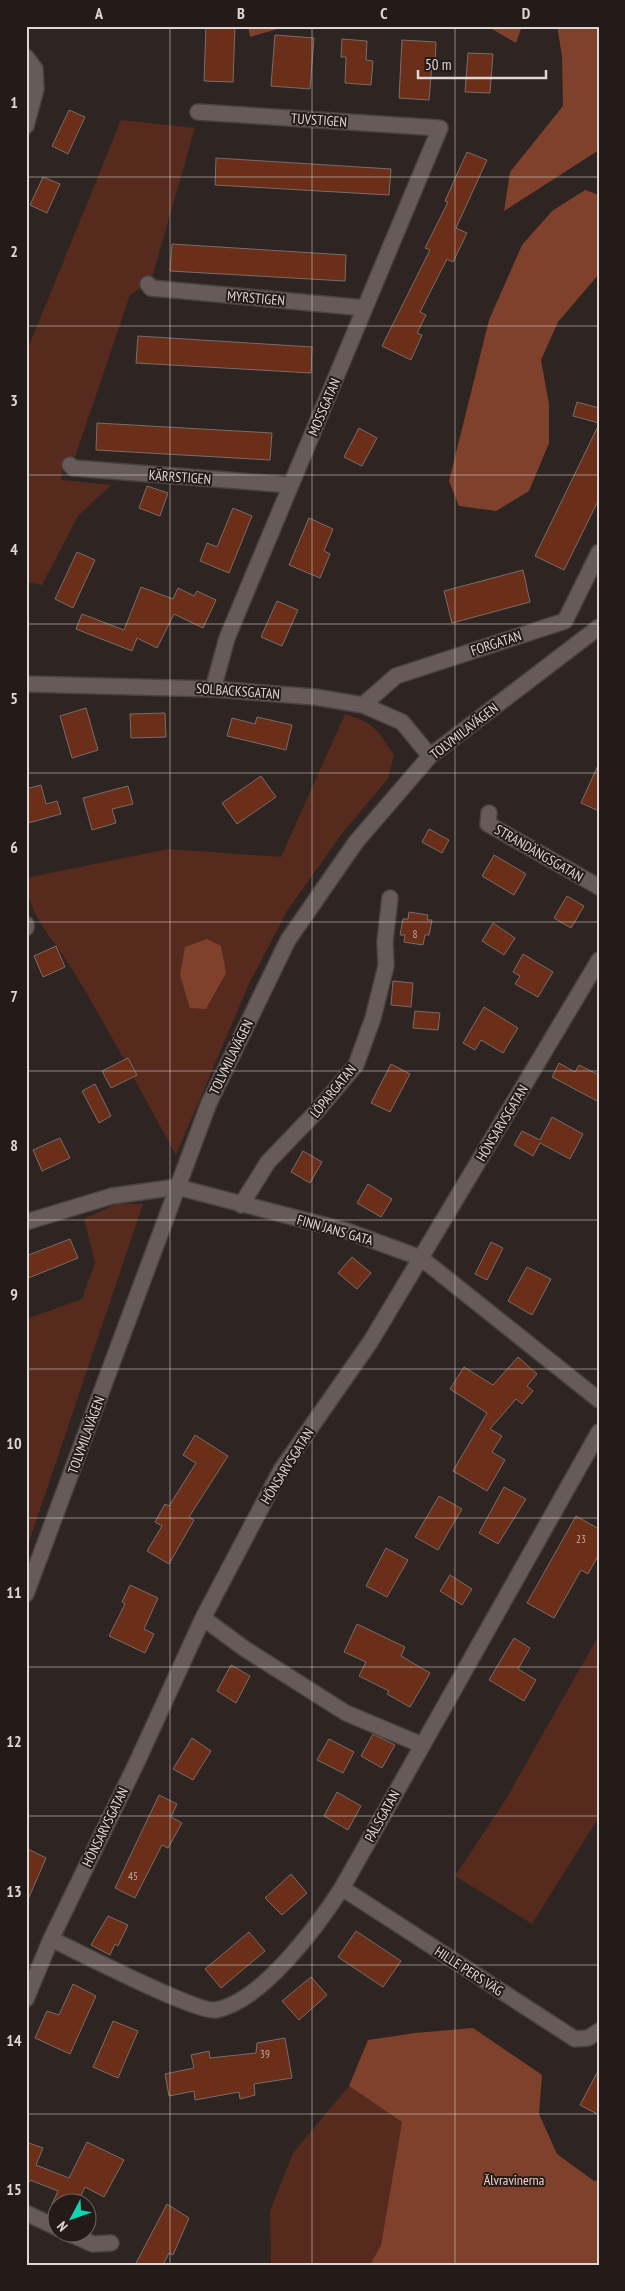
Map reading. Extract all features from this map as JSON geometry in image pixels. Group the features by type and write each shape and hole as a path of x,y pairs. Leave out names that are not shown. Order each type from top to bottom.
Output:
{"street":[{"path":"26,57 35,70 36,89 26,126"},
{"name":"TUVSTIGEN","path":"198,112 440,128"},
{"name":"MOSSGATAN","path":"213,689 227,638 440,128"},
{"name":"MYRSTIGEN","path":"148,284 151,288 365,308"},
{"name":"KÄRRSTIGEN","path":"70,465 73,468 291,485"},
{"name":"FORGATAN","path":"363,705 396,676 565,621 599,552"},
{"name":"TOLVMILAVÄGEN","path":"26,1594 209,1103 288,940 356,842 430,756 599,627"},
{"name":"SOLBACKSGATAN","path":"26,684 213,689 315,697 363,705 402,722 430,756"},
{"name":"STRANDÄNGSGATAN","path":"489,813 488,824 599,888"},
{"name":"LÖPARGATAN","path":"241,1205 268,1162 317,1111 356,1065 373,1018 386,966 385,941 390,898"},
{"name":"HÖNSARVSGATAN","path":"26,1999 51,1939 137,1762 203,1618 281,1470 371,1341 599,960"},
{"name":"FINN JANS GATA","path":"26,1222 112,1196 177,1187 347,1231 421,1258 599,1400"},
{"name":"PÅLSGATAN","path":"51,1939 165,1993 214,2010 242,1998 289,1959 342,1888 599,1432"},
{"path":"203,1618 245,1649 346,1713 422,1745"},
{"name":"HILLE PERS VÄG","path":"342,1888 575,2039 588,2038 599,2032"},
{"path":"26,2213 48,2223"},
{"path":"98,2244 111,2243"}],"shaded area":[{"path":"121,120 195,128 151,281 130,295 75,457 64,460 61,480 111,485 78,516 42,585 26,582 26,353"},
{"path":"345,714 363,721 374,728 394,755 388,779 343,832 287,911 248,986 176,1155 98,1012 35,914 27,891 26,878 168,849 281,857"},
{"path":"116,1204 143,1204 26,1551 26,1319 82,1299 95,1263 84,1219"},
{"path":"599,1635 599,1817 532,1924 455,1876 506,1799"},
{"path":"349,2086 402,2122 381,2245 370,2265 271,2265 270,2211 293,2153"}],"green space":[{"path":"248,26 288,26 250,37"},
{"path":"487,26 522,26 516,43"},
{"path":"557,26 599,26 599,150 504,211 510,172 563,106 562,56"},
{"path":"585,190 599,195 599,274 558,322 541,360 549,404 549,443 529,491 496,511 459,506 449,481 489,320 522,245 552,211"},
{"path":"207,939 221,946 226,973 206,1009 190,1008 180,975 185,947"},
{"name":"Älvravinerna","path":"473,2028 542,2075 539,2114 557,2154 594,2181 599,2180 599,2265 370,2265 381,2245 402,2122 349,2086 368,2040 415,2033"}],"building":[{"path":"206,26 235,26 233,82 204,81"},
{"path":"275,35 314,38 310,89 271,86"},
{"path":"342,39 367,41 366,60 373,61 371,85 345,83 346,57 341,57"},
{"path":"402,40 436,42 435,65 432,64 429,100 399,98"},
{"path":"468,53 493,54 490,93 465,92"},
{"path":"69,110 85,117 68,154 52,146"},
{"path":"467,152 487,160 456,228 467,233 453,262 447,259 420,312 426,315 417,333 422,335 411,360 382,346 430,250 425,248 448,202 445,201"},
{"path":"216,158 391,169 389,195 215,185"},
{"path":"43,177 60,184 47,213 30,205"},
{"path":"172,244 346,255 345,281 170,271"},
{"path":"138,336 312,347 311,373 136,363"},
{"path":"577,402 599,408 599,423 573,416"},
{"path":"97,423 272,433 270,460 96,450"},
{"path":"599,424 599,499 564,570 535,556"},
{"path":"359,428 377,438 362,466 344,457"},
{"path":"147,486 168,493 160,516 139,508"},
{"path":"233,508 252,516 229,573 200,561 207,543 217,547"},
{"path":"309,518 333,529 324,551 330,554 320,578 289,565"},
{"path":"77,552 95,560 73,608 55,599"},
{"path":"523,570 530,602 452,623 444,591"},
{"path":"141,587 173,599 178,588 194,596 197,591 216,600 203,628 174,614 157,648 137,638 132,651 76,629 82,614 124,630"},
{"path":"277,601 298,610 282,646 261,637"},
{"path":"86,708 98,750 72,758 60,716"},
{"path":"165,713 166,737 131,738 130,714"},
{"path":"257,717 292,725 286,750 227,736 232,718 255,724"},
{"path":"599,763 599,811 581,803"},
{"path":"261,776 276,797 237,824 222,803"},
{"path":"41,785 46,804 57,801 61,814 28,823 26,789"},
{"path":"128,786 133,804 112,809 116,823 92,830 83,798"},
{"path":"429,829 449,840 442,853 422,842"},
{"path":"494,855 526,874 514,895 482,876"},
{"path":"567,896 584,906 571,928 554,918"},
{"path":"409,912 428,915 427,920 432,920 429,935 425,935 423,945 404,942 405,935 400,935 403,919 408,919"},
{"path":"493,923 515,938 504,955 482,941"},
{"path":"56,946 65,967 43,977 34,956"},
{"path":"523,954 553,972 538,997 515,984 520,976 513,972"},
{"path":"393,981 413,983 411,1007 391,1005"},
{"path":"484,1007 518,1028 503,1053 481,1040 475,1050 463,1043"},
{"path":"415,1011 440,1013 438,1030 413,1028"},
{"path":"128,1058 137,1075 111,1088 102,1071"},
{"path":"559,1063 575,1072 579,1065 599,1075 599,1102 552,1077"},
{"path":"391,1064 410,1074 390,1112 371,1103"},
{"path":"95,1084 111,1116 99,1123 82,1091"},
{"path":"552,1117 583,1134 570,1159 540,1143 533,1156 514,1145 522,1131 540,1140"},
{"path":"60,1138 70,1158 42,1171 33,1150"},
{"path":"303,1151 322,1162 310,1183 291,1172"},
{"path":"368,1184 392,1199 381,1217 357,1203"},
{"path":"70,1239 78,1258 26,1279 26,1256"},
{"path":"491,1242 503,1248 487,1280 475,1274"},
{"path":"352,1257 371,1273 357,1289 338,1273"},
{"path":"527,1267 551,1279 532,1315 508,1301"},
{"path":"518,1357 537,1374 527,1386 533,1391 522,1404 516,1399 490,1429 502,1436 492,1452 505,1460 487,1491 453,1471 487,1413 450,1389 464,1367 493,1385"},
{"path":"195,1435 228,1456 189,1517 194,1520 169,1564 147,1551 162,1526 155,1522 165,1504 169,1506 196,1463 183,1455"},
{"path":"504,1487 526,1499 498,1544 479,1533"},
{"path":"439,1496 462,1509 438,1550 415,1537"},
{"path":"576,1516 599,1529 599,1554 588,1574 581,1570 554,1618 527,1603"},
{"path":"386,1548 408,1560 387,1597 366,1586"},
{"path":"450,1575 472,1589 462,1605 440,1591"},
{"path":"130,1585 158,1598 144,1629 154,1634 145,1653 109,1636 125,1604 122,1602"},
{"path":"357,1624 405,1647 401,1656 430,1673 410,1707 387,1694 389,1691 359,1676 366,1662 344,1652"},
{"path":"514,1638 530,1648 518,1669 536,1680 524,1701 489,1680"},
{"path":"231,1665 250,1676 236,1703 217,1691"},
{"path":"373,1734 395,1745 382,1768 361,1756"},
{"path":"192,1738 211,1751 193,1780 173,1769"},
{"path":"329,1739 354,1752 343,1773 317,1760"},
{"path":"337,1792 361,1806 348,1830 324,1816"},
{"path":"159,1795 177,1804 171,1817 182,1823 168,1848 162,1845 135,1898 115,1888"},
{"path":"26,1848 46,1858 26,1904"},
{"path":"291,1874 307,1893 282,1915 265,1898"},
{"path":"108,1916 128,1925 118,1946 115,1944 110,1955 91,1945"},
{"path":"356,1931 401,1961 383,1987 338,1957"},
{"path":"249,1932 265,1951 221,1988 205,1969"},
{"path":"311,1977 327,1995 299,2020 282,2001"},
{"path":"73,1984 96,1996 70,2054 35,2038 47,2011 59,2015"},
{"path":"113,2021 138,2031 118,2078 93,2067"},
{"path":"285,2038 292,2078 254,2084 255,2095 240,2099 239,2092 195,2100 194,2091 169,2096 165,2074 194,2068 191,2055 209,2051 210,2058 256,2053 257,2043"},
{"path":"599,2069 599,2115 580,2105"},
{"path":"26,2142 43,2148 36,2165 69,2178 87,2142 124,2160 104,2197 85,2187 82,2194 57,2194 58,2191 30,2180 26,2188"},
{"path":"167,2204 189,2218 173,2255 169,2253 163,2265 135,2265"}]}
